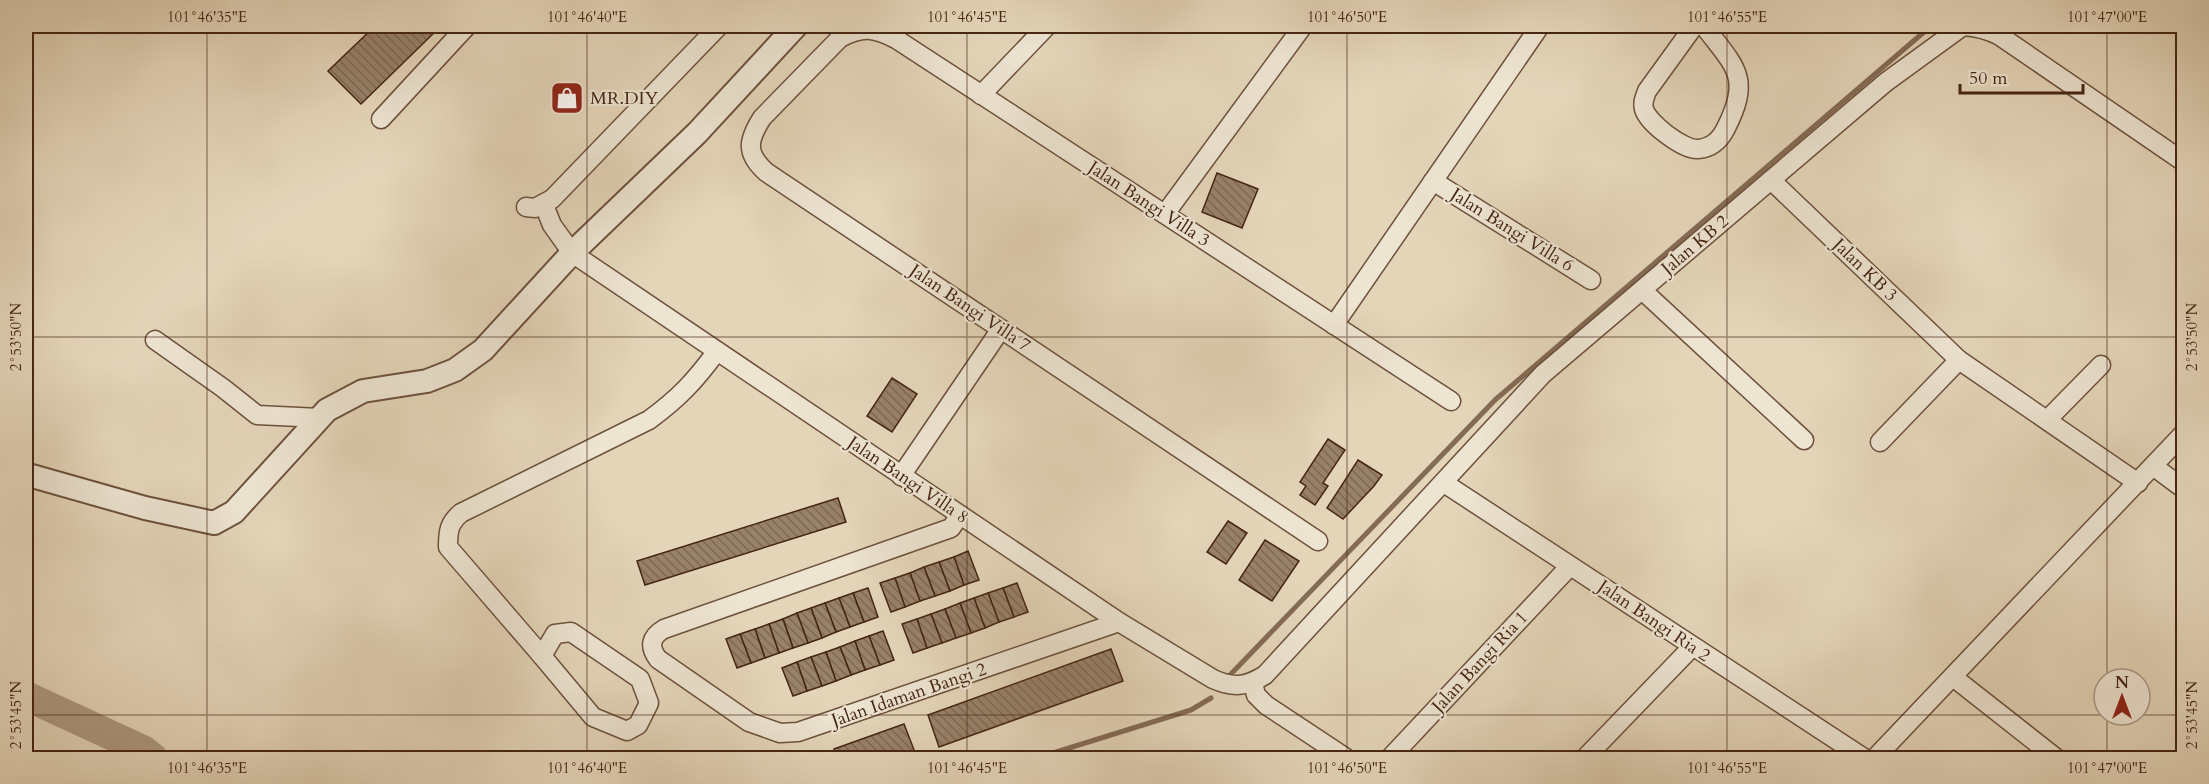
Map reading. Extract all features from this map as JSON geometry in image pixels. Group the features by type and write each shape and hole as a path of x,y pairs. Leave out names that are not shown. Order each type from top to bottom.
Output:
{"street":[{"path":"381,119 467,26"},
{"path":"572,253 535,206 552,200 719,26"},
{"path":"26,476 145,508 214,523 234,512 327,410 363,391 427,381 455,370 490,344 572,253 697,132 796,26"},
{"path":"981,95 1047,26"},
{"path":"1165,214 1303,26"},
{"path":"1334,325 1540,26"},
{"path":"1694,26 1647,91 1643,100 1644,110 1649,118 1681,145 1696,149 1719,141 1737,108 1740,91 1733,64 1704,26"},
{"path":"1963,26 1987,29 2000,36 2184,162"},
{"name":"Jalan KB 2","path":"1253,682 1265,675 1543,374 1886,82 1963,26"},
{"name":"Jalan Bangi Villa 3","path":"840,38 853,31 868,29 882,32 1451,401"},
{"name":"Jalan Bangi Villa 7","path":"840,38 762,118 752,133 750,150 755,162 766,172 1318,541"},
{"name":"Jalan KB 3","path":"1772,180 1959,360 2138,483"},
{"name":"Jalan Bangi Villa 6","path":"1433,181 1592,280"},
{"name":"Jalan Bangi Villa 8","path":"572,253 1119,622 1226,685 1240,686 1253,682"},
{"path":"1642,290 1804,440"},
{"path":"902,476 1001,329"},
{"path":"155,340 257,415 320,418"},
{"path":"542,656 555,634 571,633 640,679 649,704 638,725 627,731 594,717 448,547 451,521 460,513 649,420 693,383 717,351"},
{"path":"1880,442 1959,360"},
{"path":"2047,420 2101,364"},
{"path":"1875,759 2184,433"},
{"path":"2153,466 2184,489"},
{"name":"Jalan Bangi Ria 2","path":"1444,483 1864,759"},
{"name":"Jalan Idaman Bangi 2","path":"960,515 951,528 663,629 651,641 653,652 658,659 749,722 780,733 798,732 1119,622"},
{"name":"Jalan Bangi Ria 1","path":"1390,759 1570,566"},
{"path":"1585,759 1692,647"},
{"path":"1953,676 2056,759"},
{"path":"1253,682 1256,695 1266,705 1346,759"}],"building":[{"path":"375,26 441,26 361,104 328,71"},
{"path":"1217,173 1258,189 1242,228 1202,212"},
{"path":"892,378 917,394 892,432 867,416"},
{"path":"1328,439 1345,450 1323,483 1328,486 1315,505 1300,495 1306,486 1300,482"},
{"path":"1358,460 1382,475 1343,519 1327,508"},
{"path":"838,498 846,522 645,585 637,561"},
{"path":"1228,521 1247,533 1226,564 1207,552"},
{"path":"1265,540 1299,561 1272,601 1239,580"},
{"path":"968,551 979,580 964,585 954,557"},
{"path":"954,557 964,585 950,591 939,562"},
{"path":"939,562 950,591 935,596 924,567"},
{"path":"924,567 935,596 920,601 910,573"},
{"path":"910,573 920,601 905,607 895,578"},
{"path":"895,578 905,607 891,612 880,583"},
{"path":"1017,583 1028,612 1014,617 1003,588"},
{"path":"868,588 878,617 864,622 853,593"},
{"path":"1003,588 1014,617 999,622 988,593"},
{"path":"853,593 864,622 850,627 839,598"},
{"path":"988,593 999,622 985,628 974,598"},
{"path":"839,598 850,627 836,632 825,603"},
{"path":"974,598 985,628 971,633 960,603"},
{"path":"825,603 836,632 822,638 811,608"},
{"path":"960,603 971,633 956,638 945,609"},
{"path":"811,608 822,638 808,643 797,613"},
{"path":"945,609 956,638 942,643 931,614"},
{"path":"797,613 808,643 793,648 783,619"},
{"path":"931,614 942,643 927,648 917,619"},
{"path":"783,619 793,648 779,653 769,624"},
{"path":"917,619 927,648 913,653 902,624"},
{"path":"769,624 779,653 765,658 755,629"},
{"path":"755,629 765,658 751,663 740,634"},
{"path":"883,631 894,660 880,665 869,636"},
{"path":"740,634 751,663 737,668 726,639"},
{"path":"869,636 880,665 865,670 855,641"},
{"path":"855,641 865,670 851,675 840,647"},
{"path":"840,647 851,675 836,681 826,652"},
{"path":"1111,649 1123,681 939,747 928,715"},
{"path":"826,652 836,681 822,686 811,657"},
{"path":"811,657 822,686 807,691 797,662"},
{"path":"797,662 807,691 793,696 782,668"},
{"path":"904,724 916,755 907,758 837,758 834,749"}],"waterway":[{"path":"1230,675 1495,400 1931,26"},
{"path":"26,696 143,750 153,758"},
{"path":"1037,758 1191,710 1211,698"}],"place":[{"name":"MR.DIY","path":"567,98"}]}
